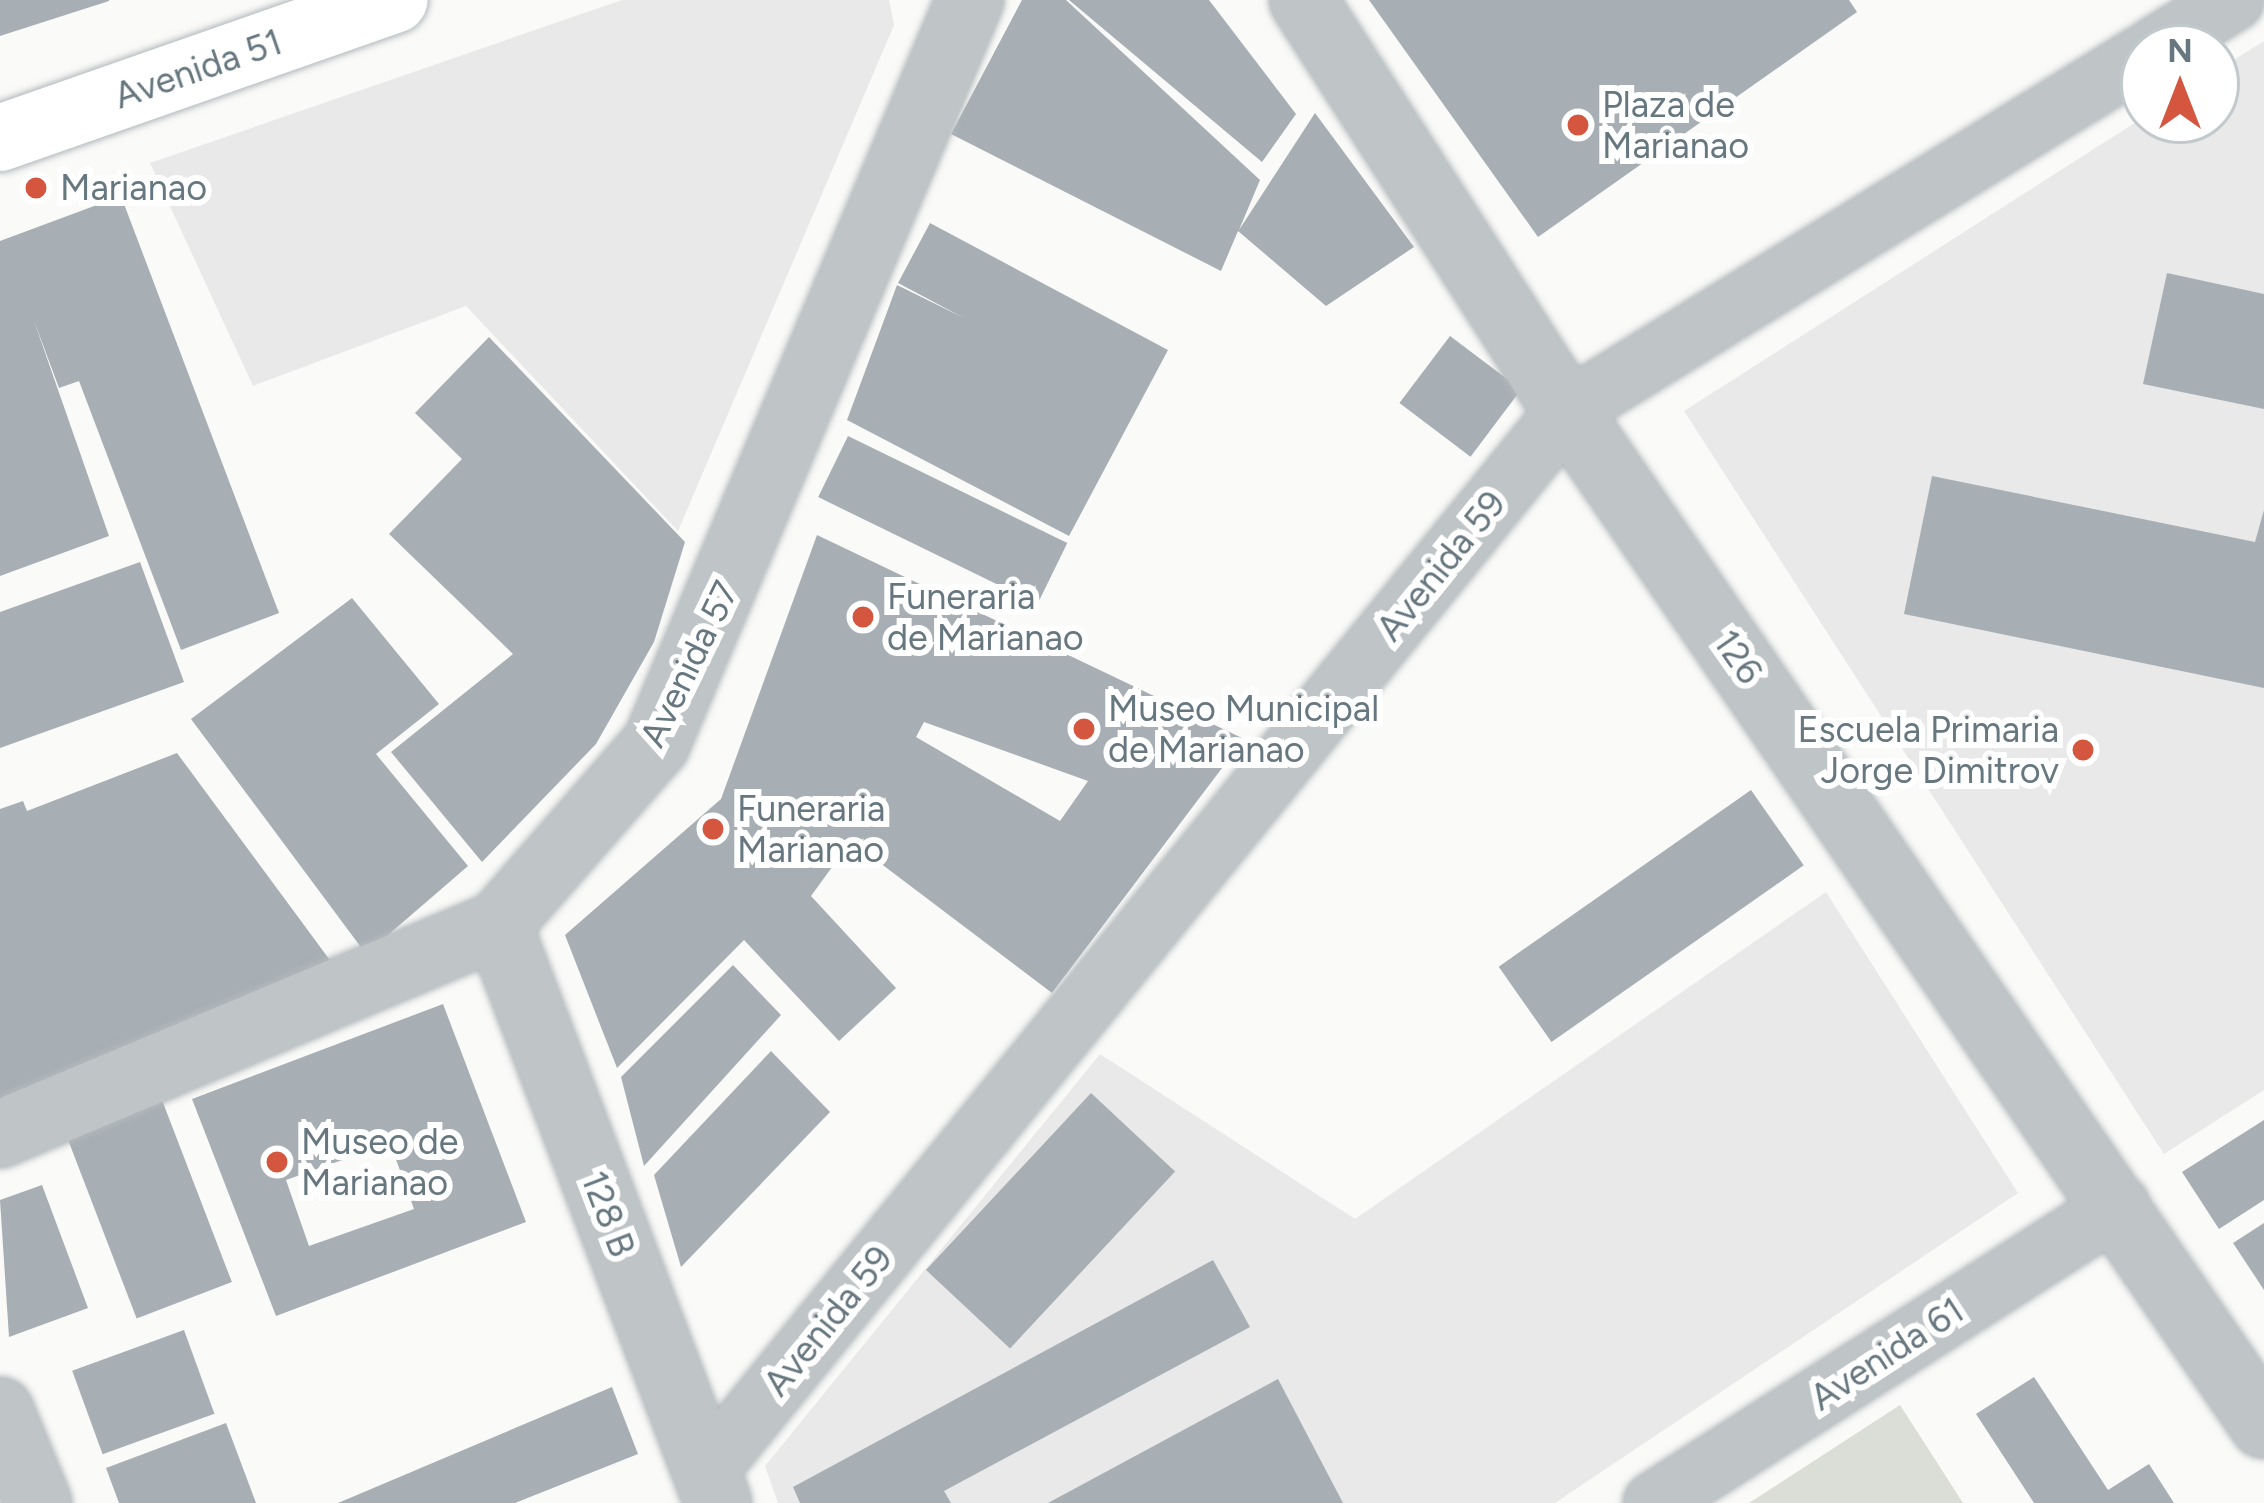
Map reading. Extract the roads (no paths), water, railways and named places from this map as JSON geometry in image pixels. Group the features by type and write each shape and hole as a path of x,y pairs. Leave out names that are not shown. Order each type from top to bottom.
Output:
{"main road":[{"name":"Avenida 51","path":"0,137 395,0"}],"street":[{"name":"Avenida 57","path":"0,1134 498,925 656,744 970,0"},
{"name":"126","path":"1304,0 1567,411 2120,1206 2264,1425"},
{"path":"2194,24 2233,0"},
{"name":"Avenida 59","path":"712,1488 1567,411 2120,70"},
{"name":"128 B","path":"498,925 712,1488"},
{"name":"Avenida 61","path":"1654,1503 2120,1206"},
{"path":"0,1412 38,1503"}],"place":[{"name":"Plaza de Marianao","path":"1578,125"},
{"name":"Marianao","path":"36,188"},
{"name":"Funeraria de Marianao","path":"863,617"},
{"name":"Museo Municipal de Marianao","path":"1084,729"},
{"name":"Escuela Primaria Jorge Dimitrov","path":"2083,750"},
{"name":"Funeraria Marianao","path":"713,829"},
{"name":"Museo de Marianao","path":"277,1162"}]}
